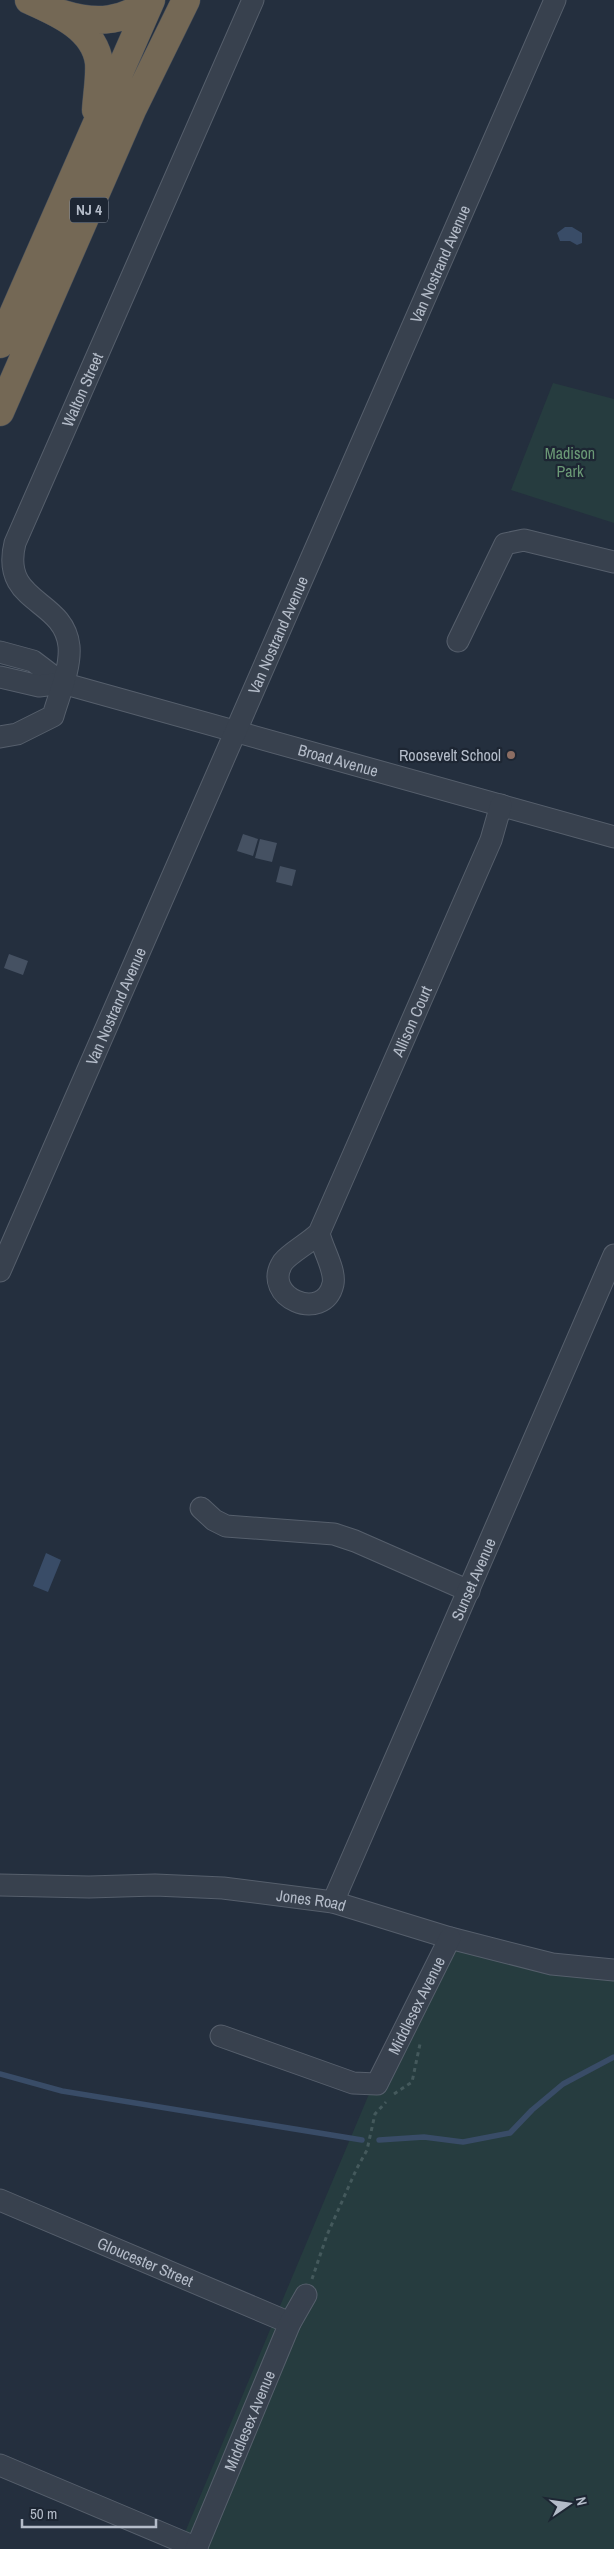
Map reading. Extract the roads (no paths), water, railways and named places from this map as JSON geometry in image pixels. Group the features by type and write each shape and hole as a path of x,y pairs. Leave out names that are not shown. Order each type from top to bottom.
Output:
{"highway":[{"path":"29,0 54,12 82,32 95,49 99,69 94,130"},
{"path":"54,12 83,19 111,20 131,13 150,0"},
{"name":"NJ 4","path":"0,344 150,0"},
{"name":"NJ 4","path":"0,412 130,116 186,0"}],"street":[{"name":"Walton Street","path":"0,737 17,734 53,716 69,656 68,638 54,617 16,584 10,570 12,552 253,0"},
{"name":"Van Nostrand Avenue","path":"0,1271 556,0"},
{"path":"458,641 505,544 524,540 614,562"},
{"name":"Broad Avenue","path":"0,652 33,661 62,683 614,837"},
{"name":"Broad Avenue","path":"0,677 39,686 62,683"},
{"name":"Allison Court","path":"319,1233 491,840 501,806"},
{"name":"Sunset Avenue","path":"333,1902 614,1255"},
{"path":"202,1508 214,1520 226,1526 334,1534 355,1541 469,1591"},
{"name":"Jones Road","path":"0,1885 89,1887 155,1885 223,1888 333,1902 450,1938 552,1964 614,1970"},
{"name":"Middlesex Avenue","path":"221,2036 354,2084 377,2084 381,2072 450,1938"},
{"name":"Gloucester Street","path":"0,2200 290,2323"},
{"name":"Middlesex Avenue","path":"197,2549 290,2323 306,2295"},
{"path":"0,2465 197,2549"}],"water":[{"path":"565,227 572,227 582,233 582,243 577,245 570,241 560,241 557,233"},
{"path":"46,1553 61,1560 48,1592 33,1586"}],"waterway":[{"path":"379,2140 424,2137 463,2142 510,2133 532,2110 563,2084 614,2057"},
{"path":"0,2074 62,2091 362,2140"}],"place":[{"name":"Roosevelt School","path":"511,755"}],"park label":[{"name":"Madison Park","path":"570,462"}]}
